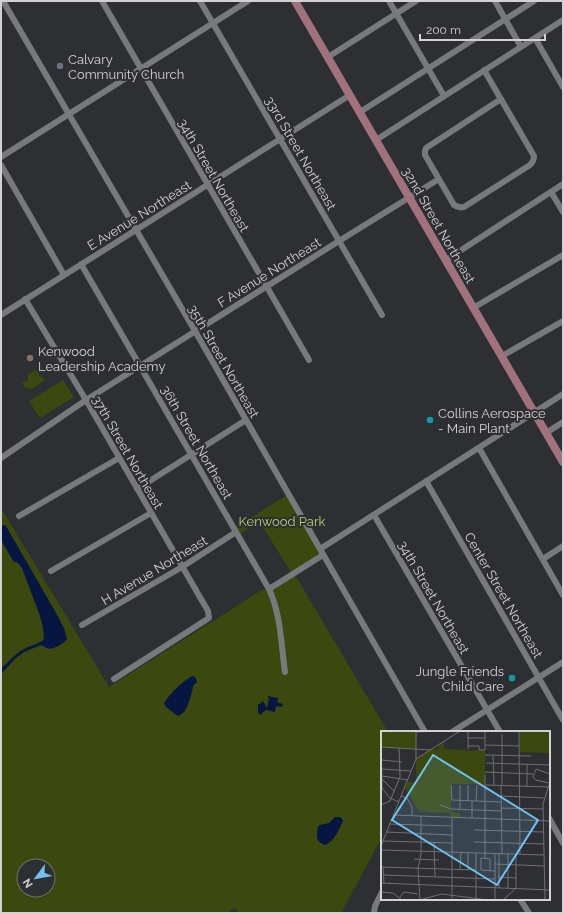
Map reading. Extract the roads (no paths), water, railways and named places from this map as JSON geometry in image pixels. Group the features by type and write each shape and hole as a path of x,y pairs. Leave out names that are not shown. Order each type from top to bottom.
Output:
{"main road":[{"name":"32nd Street Northeast","path":"296,1 563,462"}],"street":[{"name":"35th Street Northeast","path":"3,1 195,331 424,731"},
{"name":"34th Street Northeast","path":"102,1 308,360"},
{"name":"33rd Street Northeast","path":"200,1 382,315"},
{"path":"1,156 248,1"},
{"path":"389,1 444,96"},
{"path":"328,57 416,1"},
{"path":"495,1 521,47"},
{"path":"360,112 534,1"},
{"path":"376,140 563,20"},
{"path":"535,38 563,87"},
{"path":"484,70 501,99 534,156 534,159 530,165 464,207 457,207 454,205 426,155 426,148 501,99"},
{"name":"E Avenue Northeast","path":"1,315 350,95"},
{"path":"1,165 64,275"},
{"name":"F Avenue Northeast","path":"1,458 86,400 439,179"},
{"path":"446,260 563,184"},
{"path":"551,192 563,212"},
{"path":"473,308 563,255"},
{"name":"36th Street Northeast","path":"82,264 269,589 274,600 278,618 285,672"},
{"name":"37th Street Northeast","path":"25,299 86,400 136,489 208,611 209,618 114,680"},
{"path":"502,356 563,321"},
{"path":"269,589 374,515 563,394"},
{"path":"136,489 246,420"},
{"path":"546,433 563,422"},
{"path":"479,448 563,595"},
{"path":"19,516 119,458"},
{"name":"Center Street Northeast","path":"426,481 563,720"},
{"path":"51,571 151,513"},
{"name":"34th Street Northeast","path":"374,515 499,731"},
{"name":"H Avenue Northeast","path":"82,625 182,567 236,532"},
{"path":"543,559 563,546"},
{"path":"454,731 563,662"},
{"path":"550,820 563,843"},
{"path":"374,913 375,906 381,894"},
{"path":"521,900 528,913"}],"water":[{"path":"1,526 6,526 56,613 64,628 67,639 55,648 49,649 41,645 24,652 1,674 1,669 18,653 44,639 40,616 22,568 18,563 13,561 1,540"},
{"path":"192,676 195,677 197,682 193,686 191,696 185,710 178,716 166,707 164,703 176,688"},
{"path":"268,696 278,698 277,702 283,704 282,707 276,706 275,712 266,710 260,715 258,712 258,705 263,701 267,708"},
{"path":"335,817 340,817 343,821 334,838 325,845 318,840 318,826 329,823"}],"place":[{"name":"Calvary Community Church","path":"60,66"},
{"name":"Kenwood Leadership Academy","path":"30,358"},
{"name":"Collins Aerospace - Main Plant","path":"430,420"},
{"name":"Jungle Friends Child Care","path":"512,678"}],"park label":[{"name":"Kenwood Park","path":"282,521"}]}
